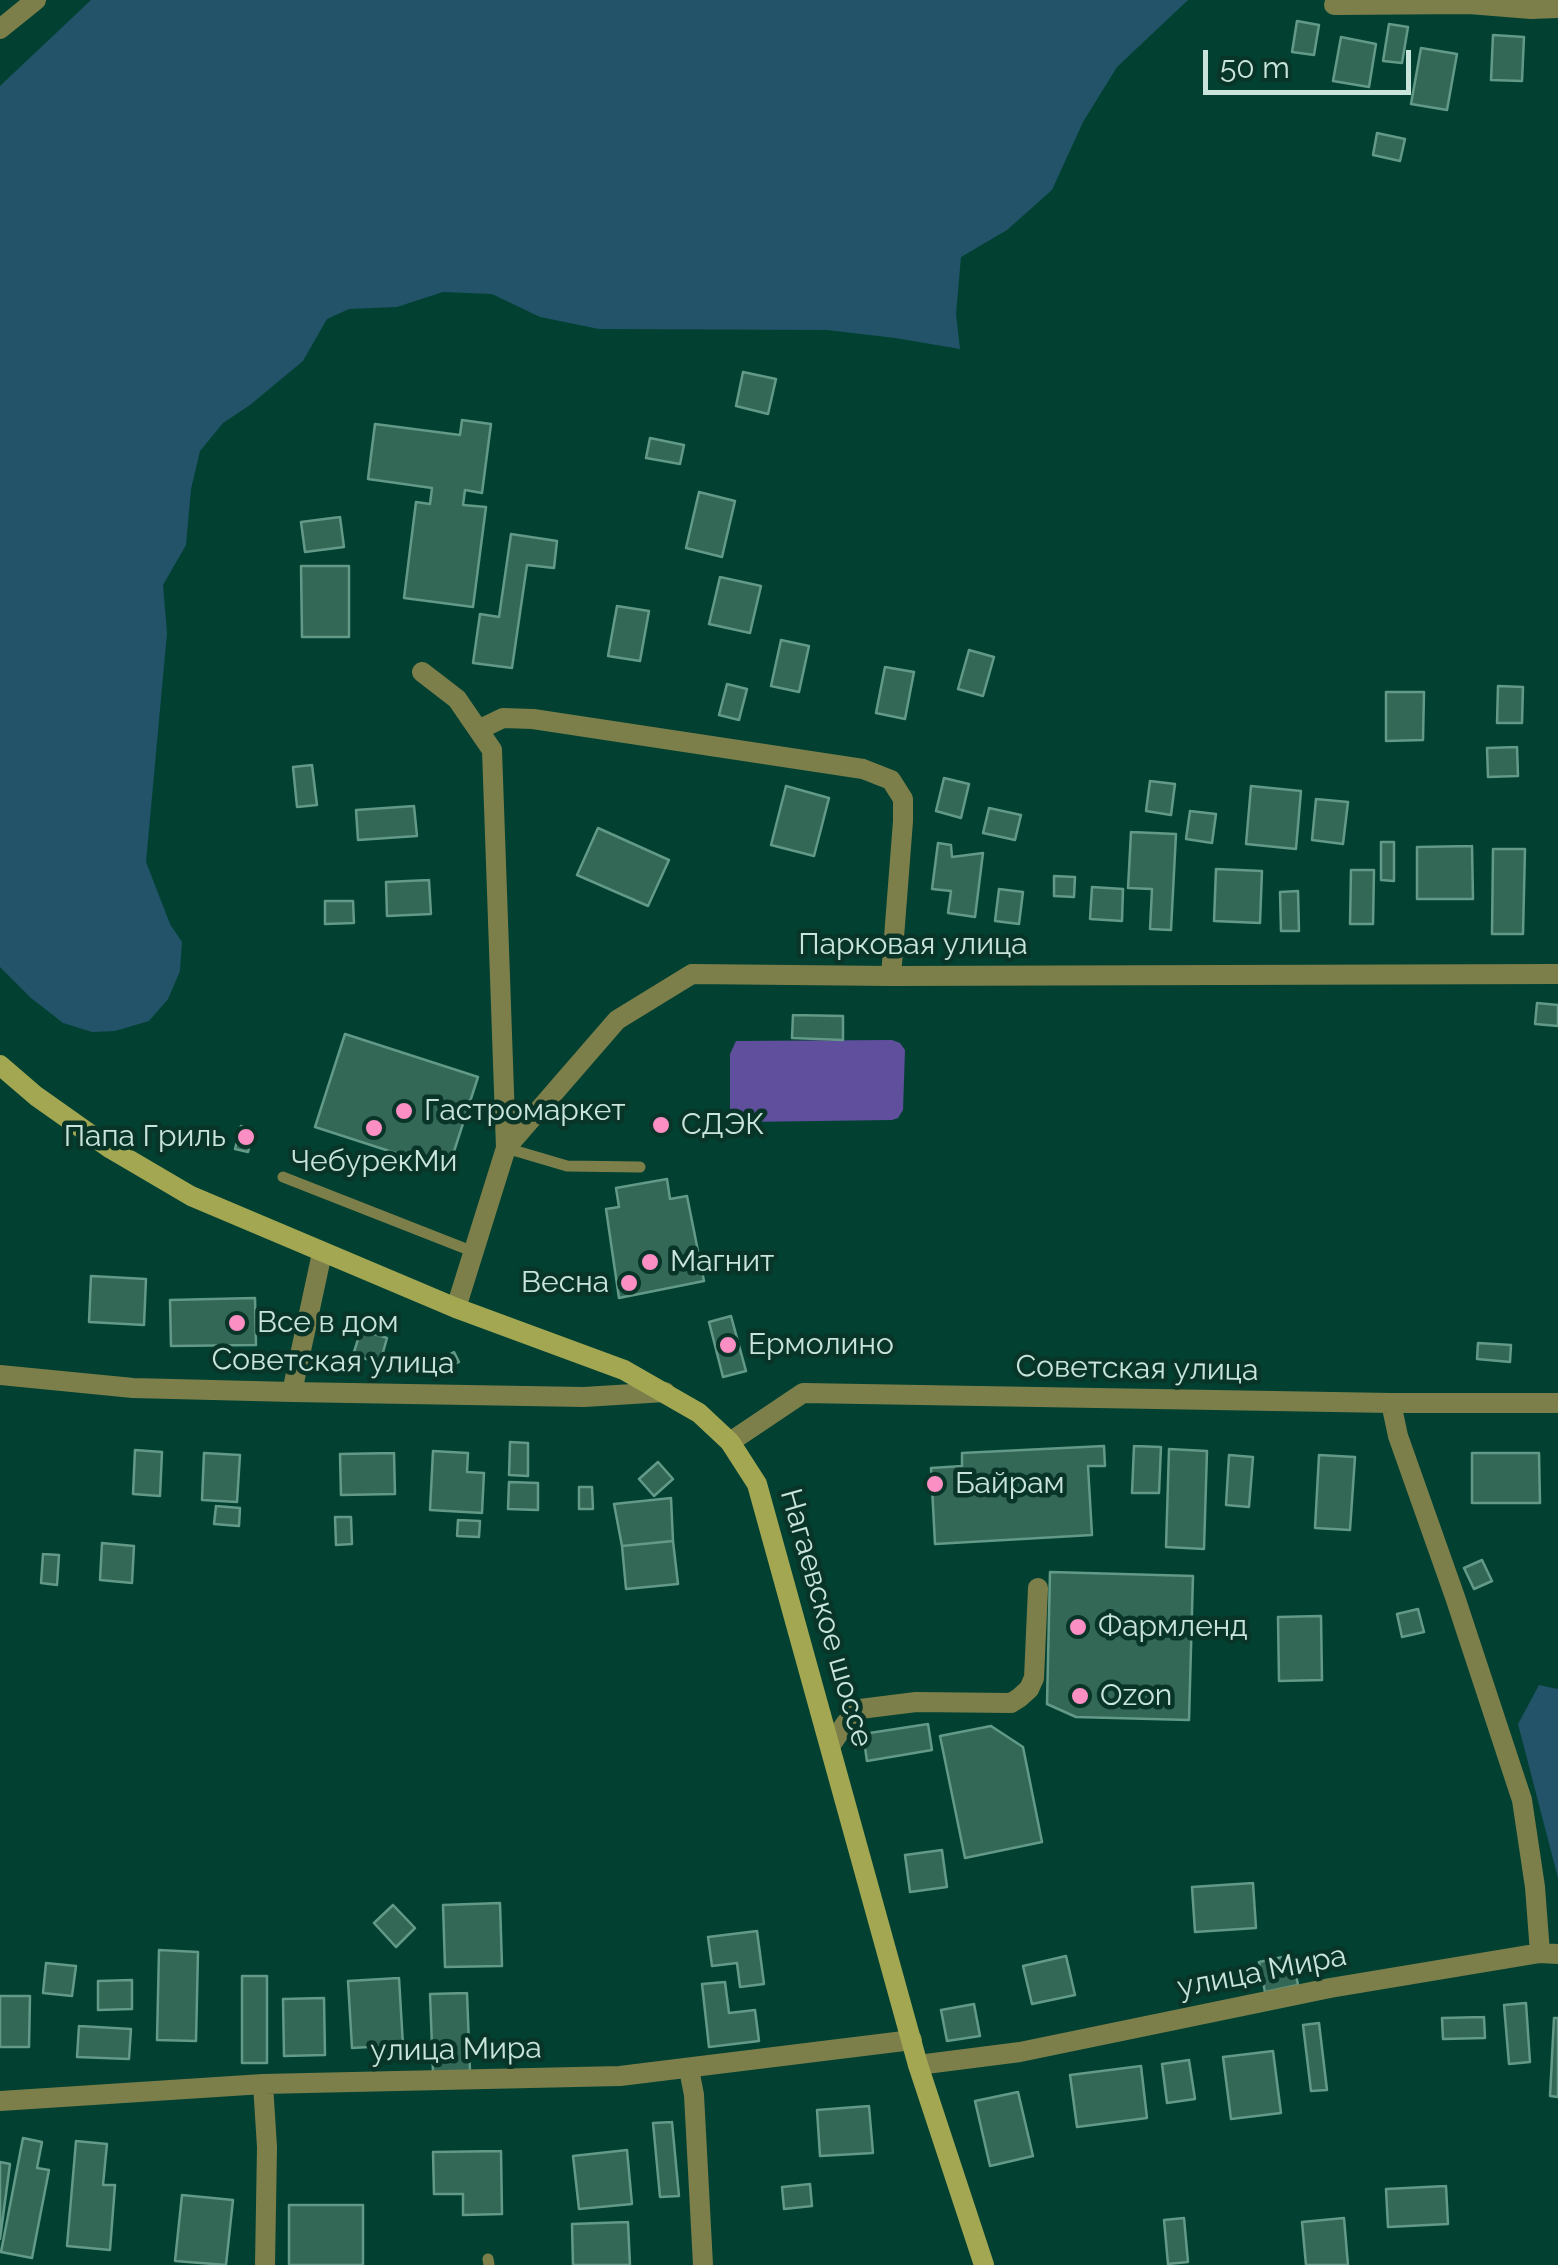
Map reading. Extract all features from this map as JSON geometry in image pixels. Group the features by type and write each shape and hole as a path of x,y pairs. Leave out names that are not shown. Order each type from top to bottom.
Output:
{"street":[{"path":"0,28 36,0"},
{"path":"1334,5 1558,8"},
{"path":"422,672 456,699 492,750 506,1148"},
{"path":"478,730 503,718 533,719 862,769 890,780 903,799 904,821 891,976"},
{"name":"Парковая улица","path":"456,1308 506,1148 617,1020 692,974 1558,974"},
{"name":"Нагаевское шоссе","path":"0,1065 36,1096 112,1149 190,1196 456,1308 624,1370 700,1413 730,1442 757,1484 918,2065 984,2265"},
{"path":"292,1392 322,1253"},
{"name":"Советская улица","path":"0,1375 133,1388 584,1396 665,1392"},
{"name":"Советская улица","path":"730,1442 803,1393 1558,1402"},
{"path":"1392,1403 1398,1436 1522,1800 1534,1887 1549,1953"},
{"path":"830,1746 860,1709 916,1702 992,1704 1019,1698 1034,1678 1038,1588"},
{"name":"улица Мира","path":"918,2065 1020,2052 1330,1988 1549,1953"},
{"name":"улица Мира","path":"0,2101 263,2084 620,2076 912,2040"},
{"path":"689,2068 704,2265"},
{"path":"263,2084 267,2147 265,2265"}],"lane":[{"path":"506,1148 568,1166 640,1167"},
{"path":"283,1177 474,1252"}],"shaded area":[{"path":"892,1040 905,1050 903,1110 898,1118 743,1122 734,1119 730,1112 730,1054 736,1041"}],"water":[{"path":"91,0 1188,0 1117,67 1083,122 1052,190 1007,230 961,257 956,314 960,349 827,330 599,329 540,317 492,294 443,292 397,307 349,309 327,319 303,361 223,423 200,451 191,489 186,545 163,585 167,633 146,862 170,924 182,942 180,971 168,999 149,1021 115,1031 92,1032 63,1023 0,967 0,86"},
{"path":"1539,1685 1558,1689 1558,1878 1518,1724"}],"building":[{"path":"1297,21 1319,25 1314,55 1292,52"},
{"path":"1389,24 1408,27 1402,63 1383,61"},
{"path":"1493,35 1524,37 1522,81 1491,80"},
{"path":"1341,37 1376,44 1369,87 1333,81"},
{"path":"1421,48 1457,54 1447,110 1411,104"},
{"path":"1377,133 1405,139 1400,161 1373,155"},
{"path":"743,372 776,379 768,414 736,406"},
{"path":"462,420 491,424 482,493 465,490 463,505 486,507 473,607 404,598 416,502 430,504 432,488 368,479 375,424 460,435"},
{"path":"650,438 684,445 680,464 646,458"},
{"path":"699,492 735,501 722,557 686,548"},
{"path":"340,517 344,547 305,552 301,522"},
{"path":"511,534 557,541 554,568 527,565 512,668 473,663 480,614 499,617"},
{"path":"301,566 349,566 349,637 302,637"},
{"path":"720,577 761,586 750,633 709,624"},
{"path":"617,606 649,611 640,661 608,656"},
{"path":"781,640 809,646 799,692 771,686"},
{"path":"969,650 994,657 983,696 958,689"},
{"path":"885,667 914,672 905,719 876,713"},
{"path":"727,684 747,689 739,720 719,715"},
{"path":"1498,686 1523,687 1522,723 1497,723"},
{"path":"1386,692 1424,692 1423,740 1386,741"},
{"path":"1517,747 1518,776 1488,777 1487,748"},
{"path":"312,765 317,805 297,807 293,767"},
{"path":"944,778 969,784 961,818 936,811"},
{"path":"1150,781 1175,784 1171,815 1146,811"},
{"path":"786,786 829,798 814,856 771,845"},
{"path":"1251,786 1301,791 1296,849 1246,844"},
{"path":"1316,799 1348,802 1343,844 1312,840"},
{"path":"414,806 417,836 358,840 356,810"},
{"path":"989,808 1021,815 1015,840 983,833"},
{"path":"1190,811 1216,814 1212,843 1186,839"},
{"path":"598,828 669,860 648,906 577,875"},
{"path":"1131,832 1176,834 1171,930 1150,929 1152,889 1128,888"},
{"path":"1381,842 1394,842 1394,881 1381,880"},
{"path":"938,843 951,845 952,857 983,853 975,917 948,913 951,891 932,889"},
{"path":"1472,846 1473,899 1417,899 1417,847"},
{"path":"1493,849 1525,849 1523,934 1492,934"},
{"path":"1216,869 1262,871 1260,923 1214,921"},
{"path":"1351,870 1374,870 1373,924 1350,924"},
{"path":"1054,876 1075,877 1074,897 1054,896"},
{"path":"429,880 431,914 387,916 386,882"},
{"path":"1092,887 1123,889 1122,921 1090,919"},
{"path":"999,889 1023,892 1019,924 995,921"},
{"path":"1298,891 1299,931 1281,931 1280,892"},
{"path":"325,901 353,901 354,923 325,924"},
{"path":"1537,1003 1558,1005 1558,1026 1535,1024"},
{"path":"793,1015 843,1016 843,1040 792,1038"},
{"path":"345,1034 478,1077 448,1170 315,1127"},
{"path":"241,1126 254,1130 248,1152 235,1149"},
{"path":"667,1179 670,1199 687,1196 704,1281 619,1298 606,1209 619,1207 616,1188"},
{"path":"91,1276 146,1279 144,1325 89,1322"},
{"path":"255,1298 256,1345 171,1346 170,1300"},
{"path":"731,1316 746,1371 723,1377 709,1322"},
{"path":"361,1330 387,1338 380,1363 353,1355"},
{"path":"1478,1343 1511,1345 1510,1362 1477,1359"},
{"path":"454,1352 459,1362 431,1376 426,1366"},
{"path":"510,1442 528,1443 528,1476 509,1475"},
{"path":"1104,1446 1105,1466 1088,1466 1092,1535 935,1544 931,1468 962,1466 962,1453"},
{"path":"1134,1446 1161,1447 1159,1493 1132,1493"},
{"path":"1169,1449 1207,1451 1204,1549 1166,1547"},
{"path":"135,1450 162,1452 160,1496 133,1494"},
{"path":"433,1451 468,1453 467,1472 484,1473 482,1513 430,1510"},
{"path":"204,1453 240,1455 237,1502 202,1500"},
{"path":"394,1453 395,1494 341,1495 340,1454"},
{"path":"1472,1453 1539,1453 1540,1503 1472,1503"},
{"path":"1229,1455 1253,1457 1249,1507 1226,1505"},
{"path":"1319,1455 1355,1457 1350,1530 1315,1528"},
{"path":"658,1462 673,1479 654,1496 639,1479"},
{"path":"509,1482 538,1483 538,1510 508,1509"},
{"path":"579,1487 592,1487 593,1509 579,1509"},
{"path":"671,1498 673,1541 622,1546 614,1504"},
{"path":"216,1506 240,1508 239,1526 214,1524"},
{"path":"335,1517 351,1517 352,1544 336,1545"},
{"path":"458,1520 480,1521 479,1537 457,1536"},
{"path":"673,1541 678,1584 626,1589 622,1546"},
{"path":"102,1543 134,1546 132,1583 100,1580"},
{"path":"43,1554 59,1555 57,1585 41,1583"},
{"path":"1482,1560 1492,1581 1474,1589 1464,1568"},
{"path":"1050,1572 1193,1576 1189,1720 1076,1717 1047,1704"},
{"path":"1418,1609 1424,1632 1402,1637 1397,1614"},
{"path":"1321,1616 1322,1680 1279,1681 1278,1617"},
{"path":"928,1724 932,1750 867,1761 863,1734"},
{"path":"991,1726 1023,1747 1042,1842 965,1858 940,1736"},
{"path":"942,1850 947,1887 910,1892 905,1855"},
{"path":"1253,1883 1256,1928 1195,1932 1192,1887"},
{"path":"500,1903 502,1966 445,1967 443,1905"},
{"path":"393,1905 415,1928 396,1947 374,1923"},
{"path":"757,1931 764,1984 740,1987 737,1963 712,1966 708,1937"},
{"path":"159,1950 198,1952 196,2041 157,2040"},
{"path":"1292,1955 1298,1985 1265,1992 1259,1962"},
{"path":"1066,1956 1075,1995 1032,2004 1023,1966"},
{"path":"46,1963 76,1966 72,1996 43,1993"},
{"path":"242,1976 267,1976 267,2063 242,2063"},
{"path":"399,1978 403,2045 352,2048 348,1981"},
{"path":"132,1980 132,2009 98,2010 98,1981"},
{"path":"725,1982 729,2013 755,2010 759,2041 709,2047 702,1984"},
{"path":"467,1993 470,2071 433,2072 430,1994"},
{"path":"0,1996 30,1996 29,2047 0,2047"},
{"path":"324,1998 325,2055 284,2056 283,1999"},
{"path":"1526,2003 1530,2062 1509,2064 1504,2005"},
{"path":"974,2004 980,2036 947,2041 941,2010"},
{"path":"1484,2017 1485,2038 1443,2039 1442,2018"},
{"path":"1554,2018 1558,2018 1558,2097 1550,2096"},
{"path":"1319,2023 1327,2090 1311,2091 1303,2025"},
{"path":"79,2026 131,2029 129,2059 77,2057"},
{"path":"1273,2051 1281,2113 1231,2119 1223,2057"},
{"path":"1189,2060 1195,2099 1167,2103 1162,2064"},
{"path":"1141,2066 1147,2118 1077,2127 1070,2075"},
{"path":"1018,2092 1033,2156 990,2166 975,2101"},
{"path":"869,2106 873,2153 820,2156 817,2110"},
{"path":"672,2122 679,2196 660,2197 653,2123"},
{"path":"23,2138 42,2142 37,2168 49,2170 32,2258 1,2252"},
{"path":"76,2141 107,2144 103,2185 115,2185 110,2250 67,2246"},
{"path":"627,2150 632,2204 579,2209 573,2156"},
{"path":"501,2151 502,2214 463,2215 463,2194 434,2194 433,2152"},
{"path":"0,2162 10,2164 0,2239"},
{"path":"810,2184 812,2206 784,2209 782,2187"},
{"path":"1446,2186 1448,2224 1388,2227 1386,2189"},
{"path":"182,2195 233,2200 226,2265 175,2261"},
{"path":"289,2205 363,2205 363,2265 289,2265"},
{"path":"1184,2218 1188,2262 1168,2264 1164,2220"},
{"path":"1344,2218 1348,2265 1306,2265 1302,2222"},
{"path":"628,2222 630,2265 573,2265 572,2224"}],"place":[{"name":"Гастромаркет","path":"404,1111"},
{"name":"СДЭК","path":"661,1125"},
{"name":"ЧебурекМи","path":"374,1128"},
{"name":"Папа Гриль","path":"246,1137"},
{"name":"Магнит","path":"650,1262"},
{"name":"Весна","path":"629,1283"},
{"name":"Все в дом","path":"237,1323"},
{"name":"Ермолино","path":"728,1345"},
{"name":"Байрам","path":"935,1484"},
{"name":"Фармленд","path":"1078,1627"},
{"name":"Ozon","path":"1080,1696"}]}
